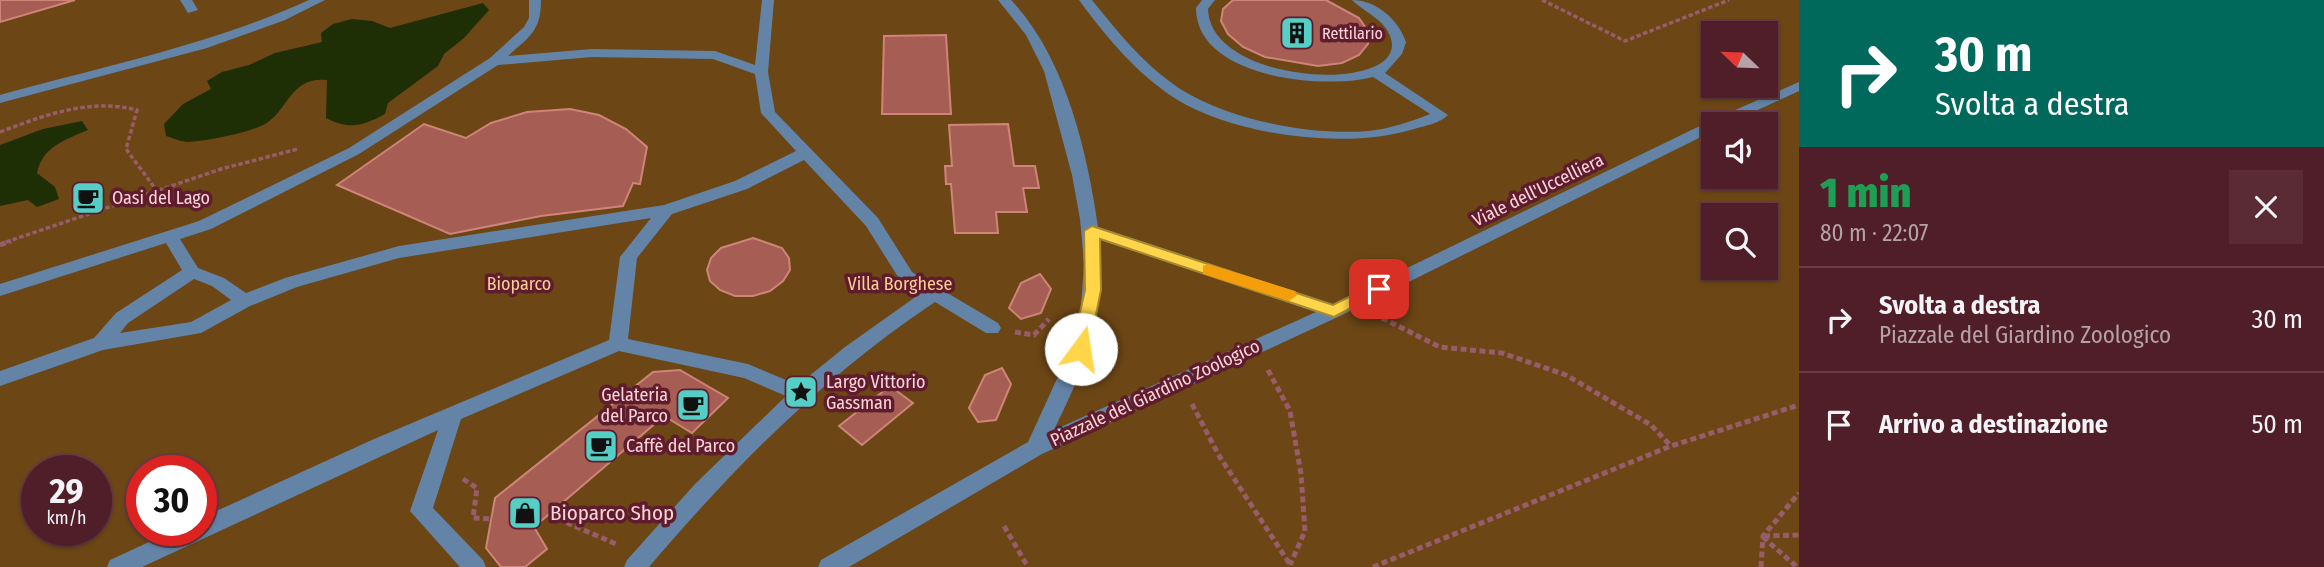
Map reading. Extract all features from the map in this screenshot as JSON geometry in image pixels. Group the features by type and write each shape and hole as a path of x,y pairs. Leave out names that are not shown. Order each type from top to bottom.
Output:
{"street":[{"path":"0,99 117,70 239,35 319,0"},
{"path":"0,290 170,237 234,213 354,151 495,61 530,29 536,19 535,0"},
{"path":"768,0 761,72 768,113 872,222 906,276 992,328"},
{"name":"Piazzale del Giardino Zoologico","path":"1004,0 1028,27 1056,78 1092,231 1093,290 1086,331 1070,374 1035,449"},
{"path":"1085,0 1130,55 1184,98 1236,118 1305,132 1367,135 1410,127 1441,115 1376,73"},
{"path":"1209,0 1202,8 1203,28 1222,49 1256,66 1298,77 1340,78 1376,73 1396,56 1397,33 1380,14 1358,0"},
{"path":"495,61 592,53 715,55 761,72"},
{"name":"Viale dell'Uccelliera","path":"1742,112 1799,86"},
{"name":"Viale dell'Uccelliera","path":"1379,289 1701,131"},
{"path":"0,379 101,343 195,328 244,301 291,282 399,252 666,210 741,185 805,153"},
{"path":"618,344 629,257 666,210"},
{"path":"1092,231 1334,311"},
{"path":"170,237 192,272 218,282 244,301"},
{"path":"101,343 122,318 192,272"},
{"name":"Piazzale del Giardino Zoologico","path":"1035,449 1379,289"},
{"path":"639,562 718,474 798,393 884,325 935,293"},
{"path":"217,522 453,414 618,344 748,371 798,393"},
{"path":"453,414 421,511 475,567"},
{"path":"829,567 1035,449"},
{"path":"118,567 165,546"}],"path":[{"path":"1542,0 1625,41 1729,0"},
{"path":"0,132 59,111 118,103 137,110 126,149 157,191"},
{"path":"0,245 44,227 220,169 303,149"},
{"path":"1371,312 1440,347 1502,353 1566,375 1650,425 1671,446"},
{"path":"992,328 1034,335 1049,319"},
{"path":"1255,347 1290,411 1305,531 1291,566"},
{"path":"1180,382 1218,454 1291,566"},
{"path":"1373,567 1671,446 1799,405"},
{"path":"438,460 477,488 473,518 493,519"},
{"path":"1761,567 1763,536 1799,493"},
{"path":"549,514 639,562"},
{"path":"1004,526 1028,567"},
{"path":"1763,536 1799,535"},
{"path":"1763,536 1797,567"}],"green space":[{"name":"Villa Borghese","path":"0,0 1799,0 1799,567 0,567"}],"shaded area":[{"path":"483,3 489,10 464,38 444,54 438,66 388,103 385,114 370,121 349,125 326,118 327,80 315,80 298,88 275,116 262,126 217,138 188,142 166,136 164,124 183,104 211,89 207,81 222,72 249,65 275,53 322,42 321,33 333,24 352,19 372,21 390,28"},
{"path":"82,121 88,130 50,150 44,156 37,173 55,187 59,199 37,207 28,200 0,206 0,145 43,129"}],"building":[{"path":"0,0 75,0 0,22"},
{"name":"Rettilario","path":"1233,0 1326,0 1359,18 1368,31 1368,44 1359,55 1342,63 1318,66 1265,57 1243,47 1228,34 1221,21 1223,9"},
{"path":"946,35 951,114 882,114 884,36"},
{"path":"570,109 599,115 626,129 647,147 640,184 633,183 623,206 541,216 450,234 337,185 424,124 466,138 491,123 527,112"},
{"path":"1008,124 1014,166 1035,166 1039,188 1023,188 1027,212 996,212 998,233 955,233 951,184 946,184 945,166 952,166 949,125"},
{"path":"753,238 782,248 789,258 790,270 783,281 770,291 753,296 735,296 720,290 710,281 707,270 711,258 721,248"},
{"path":"1040,274 1051,289 1041,313 1021,319 1009,308 1021,283"},
{"path":"1002,368 1011,384 996,420 978,422 969,408 985,375"},
{"path":"680,370 728,398 692,433 664,416 534,527 547,549 525,567 501,567 486,548 495,498 653,372"},
{"path":"890,386 913,403 862,445 839,426"}],"slow traffic":[{"path":"1208,270 1289,295"}],"place":[{"name":"Rettilario","path":"1297,33"},
{"name":"Oasi del Lago","path":"88,198"},
{"name":"Largo Vittorio Gassman","path":"801,392"},
{"name":"Gelateria del Parco","path":"693,405"},
{"name":"Caffè del Parco","path":"601,446"},
{"name":"Bioparco Shop","path":"525,513"}],"route":[{"path":"1081,349 1093,290 1092,231 1124,244 1334,311 1379,289"}],"park label":[{"name":"Bioparco","path":"519,284"}]}
